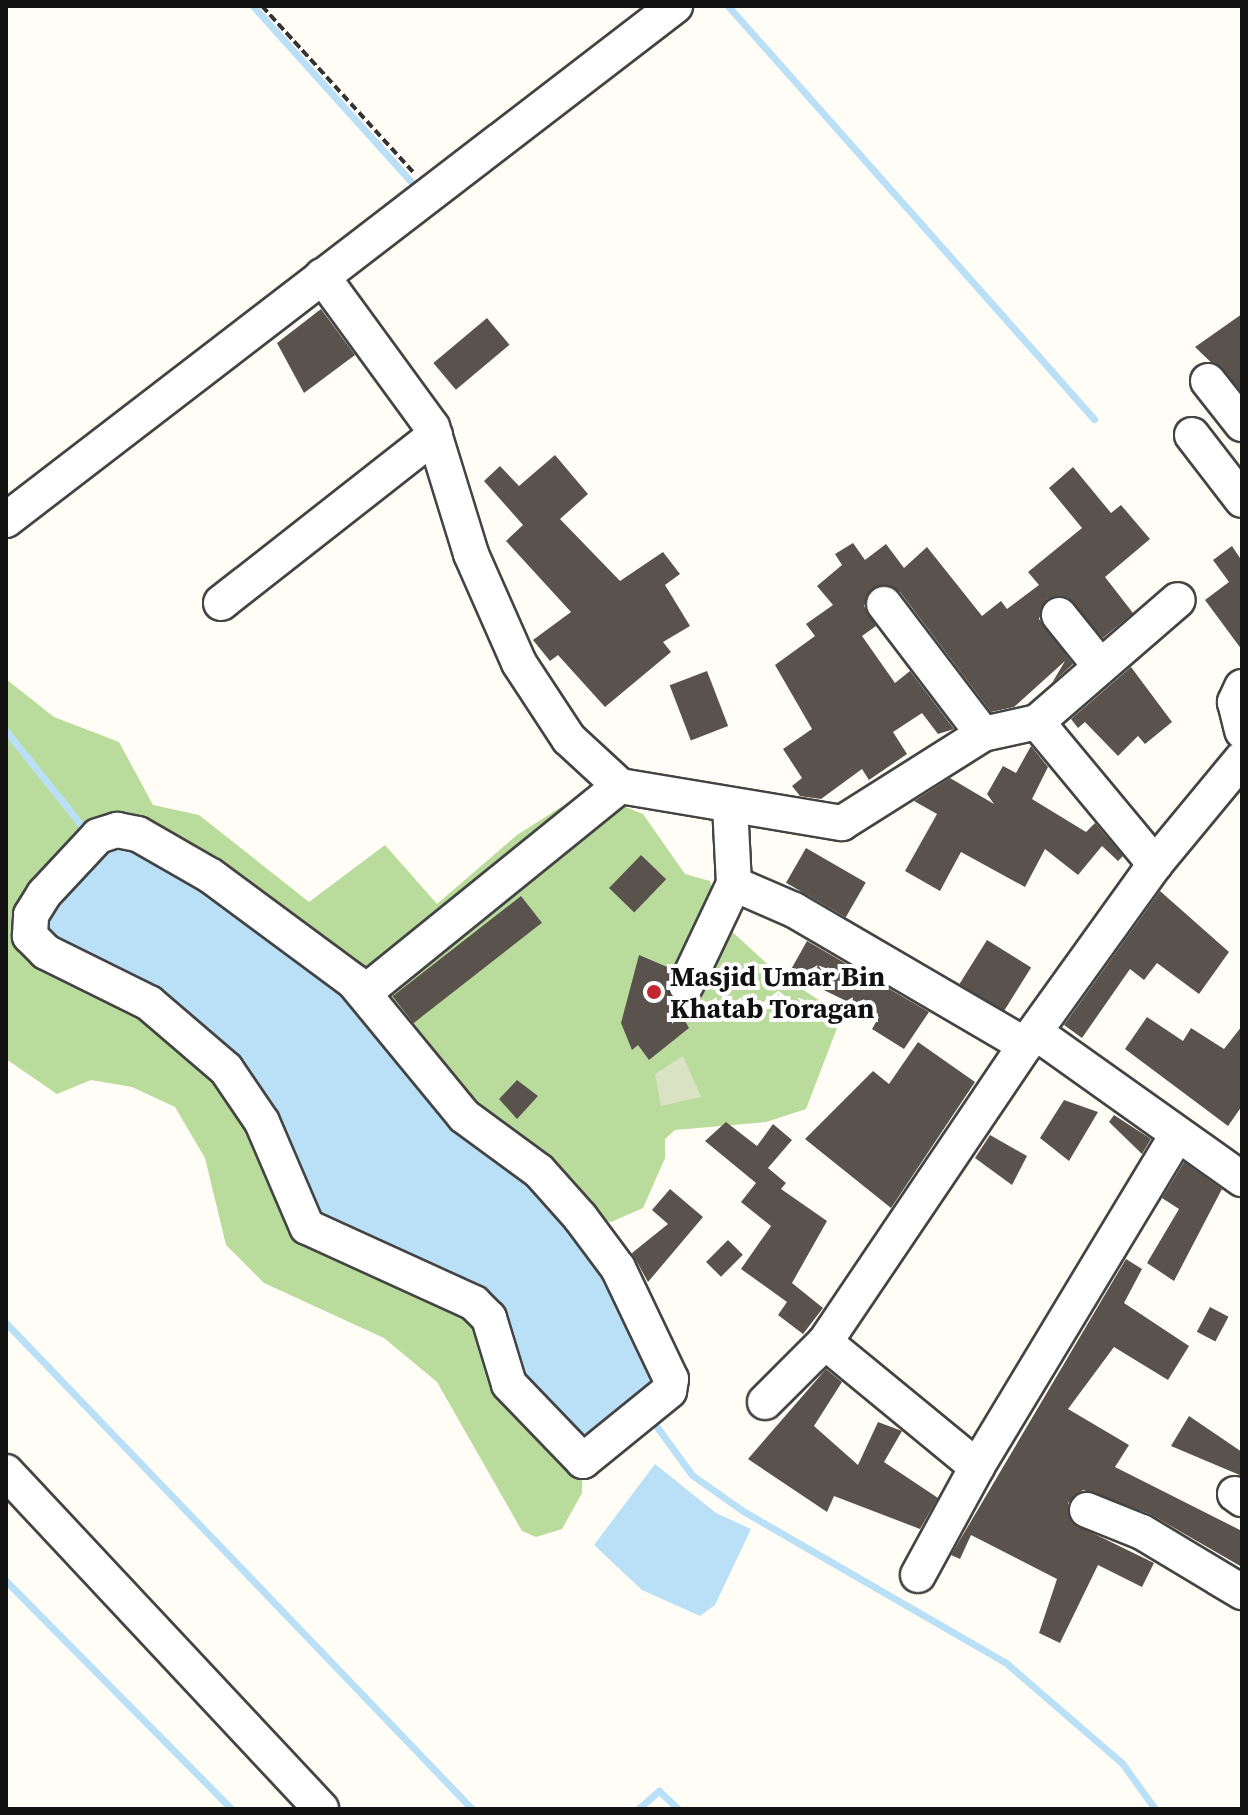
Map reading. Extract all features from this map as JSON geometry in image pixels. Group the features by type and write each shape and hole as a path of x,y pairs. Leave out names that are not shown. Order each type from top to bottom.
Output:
{"street":[{"path":"6,520 322,276 429,189 675,6"},
{"path":"322,276 435,435 471,554 519,663 569,739 620,786 842,823 983,734 1037,722 1178,600"},
{"path":"1208,381 1242,424"},
{"path":"221,603 435,435"},
{"path":"1192,435 1242,500"},
{"path":"884,604 983,734"},
{"path":"1059,615 1100,666"},
{"path":"1242,687 1235,702 1242,731"},
{"path":"1037,722 1155,864"},
{"path":"765,1402 825,1342 1155,864 1236,781"},
{"path":"364,993 620,786"},
{"path":"686,985 734,884 730,806"},
{"path":"138,834 211,876 303,939 364,993 464,1116 539,1171 580,1217 618,1268 671,1379 669,1391 583,1461 509,1384 489,1318 474,1303 307,1227 262,1122 226,1069 149,1003 37,945 28,926 34,907 90,844 138,834"},
{"path":"734,884 794,910 1032,1040 1242,1179"},
{"path":"918,1575 977,1467 1177,1135"},
{"path":"825,1342 977,1467"},
{"path":"6,1472 321,1809"},
{"path":"1087,1510 1142,1532 1242,1592"}],"path":[{"path":"262,6 429,189"}],"green space":[{"path":"6,679 54,717 119,742 153,805 199,815 309,902 385,845 437,904 517,835 586,791 643,814 685,874 710,881 726,926 777,973 842,1015 806,1109 766,1122 675,1130 665,1139 665,1158 643,1208 611,1222 580,1217 149,1003 474,1303 583,1461 582,1493 562,1529 536,1537 522,1531 437,1382 384,1338 264,1283 226,1245 205,1158 175,1107 132,1087 91,1080 57,1094 6,1059"},
{"path":"683,1056 701,1097 661,1106 655,1074"}],"water":[{"path":"120,840 296,946 532,1179 611,1275 663,1387 585,1451 521,1386 498,1319 325,1228 272,1120 53,947 39,917 95,851"},
{"path":"655,1464 716,1513 751,1529 715,1605 700,1616 642,1590 594,1545"}],"building":[{"path":"321,309 355,355 304,393 277,343"},
{"path":"1242,314 1242,392 1195,347"},
{"path":"487,318 509,345 456,390 433,363"},
{"path":"555,455 588,494 560,519 620,581 663,552 680,574 665,585 690,626 663,642 671,652 605,707 558,655 550,661 533,640 571,612 506,541 523,525 484,481 500,466 519,486"},
{"path":"1073,467 1111,513 1121,505 1150,539 1105,577 1133,613 1103,638 1067,597 1047,599 1039,619 1073,664 1052,683 1065,661 1014,707 991,712 900,592 873,588 864,606 876,626 862,636 895,683 910,671 954,729 938,734 922,713 893,732 907,754 869,780 862,769 821,799 800,796 792,786 802,778 783,749 812,729 775,665 815,636 806,624 833,605 817,586 842,565 835,554 853,543 865,560 886,544 904,568 927,547 982,616 1001,601 1007,609 1039,585 1028,572 1082,528 1049,488"},
{"path":"1232,546 1242,561 1242,650 1205,600 1229,582 1213,560"},
{"path":"1131,667 1172,722 1145,744 1138,736 1118,756 1085,722 1078,728 1071,719"},
{"path":"707,671 728,726 691,740 670,685"},
{"path":"1031,746 1048,767 1032,799 1086,832 1095,823 1123,856 1118,861 1102,846 1078,875 1045,849 1025,887 961,852 940,891 905,871 937,814 914,801 950,778 994,804 987,794 1003,766 1016,773"},
{"path":"806,848 866,882 846,917 786,883"},
{"path":"641,855 666,879 634,912 609,888"},
{"path":"1160,891 1229,952 1199,994 1157,963 1144,980 1130,969 1082,1038 1064,1025"},
{"path":"521,896 542,923 413,1023 393,996"},
{"path":"987,940 1031,968 1004,1012 959,984"},
{"path":"807,941 929,1012 904,1049 872,1029 879,1017 789,973"},
{"name":"Masjid Umar Bin Khatab Toragan","path":"639,955 672,969 666,987 689,1028 649,1060 638,1045 632,1050 621,1023"},
{"path":"1147,1017 1183,1041 1191,1028 1224,1049 1242,1026 1242,1106 1228,1126 1125,1049"},
{"path":"918,1042 975,1082 891,1208 805,1139 873,1071 889,1084"},
{"path":"517,1080 538,1096 517,1119 499,1099"},
{"path":"1064,1100 1098,1112 1069,1161 1040,1138"},
{"path":"1114,1115 1151,1139 1142,1154 1109,1122"},
{"path":"726,1122 757,1146 773,1124 792,1140 768,1168 786,1183 781,1189 827,1221 792,1283 823,1308 803,1334 778,1315 787,1302 741,1269 771,1226 741,1202 756,1183 705,1141"},
{"path":"990,1135 1027,1156 1012,1185 975,1158"},
{"path":"1184,1162 1222,1189 1174,1281 1147,1263 1179,1209 1162,1198"},
{"path":"670,1189 703,1217 648,1282 632,1253 668,1224 652,1210"},
{"path":"728,1240 743,1255 721,1277 706,1262"},
{"path":"1126,1259 1142,1269 1124,1303 1189,1346 1168,1380 1114,1347 1068,1409 1129,1445 1115,1467 1242,1531 1242,1567 1150,1514 1083,1490 1068,1503 1072,1523 1154,1563 1142,1587 1098,1565 1060,1643 1039,1633 1057,1579 971,1535 960,1559 951,1555"},
{"path":"1210,1307 1229,1317 1215,1342 1197,1332"},
{"path":"826,1369 842,1382 814,1426 858,1465 878,1422 902,1431 884,1462 938,1498 920,1529 834,1496 827,1512 748,1459"},
{"path":"1189,1416 1242,1452 1242,1476 1171,1446"}],"waterway":[{"path":"253,6 414,185"},
{"path":"728,6 1094,419"},
{"path":"387,206 407,190"},
{"path":"6,731 87,832"},
{"path":"6,1323 472,1809"},
{"path":"657,1427 692,1475 743,1511 1005,1662 1122,1763 1155,1809"},
{"path":"6,1581 232,1809"},
{"path":"638,1809 659,1791 678,1809"}],"place":[{"name":"Masjid Umar Bin Khatab Toragan","path":"654,992"}]}
